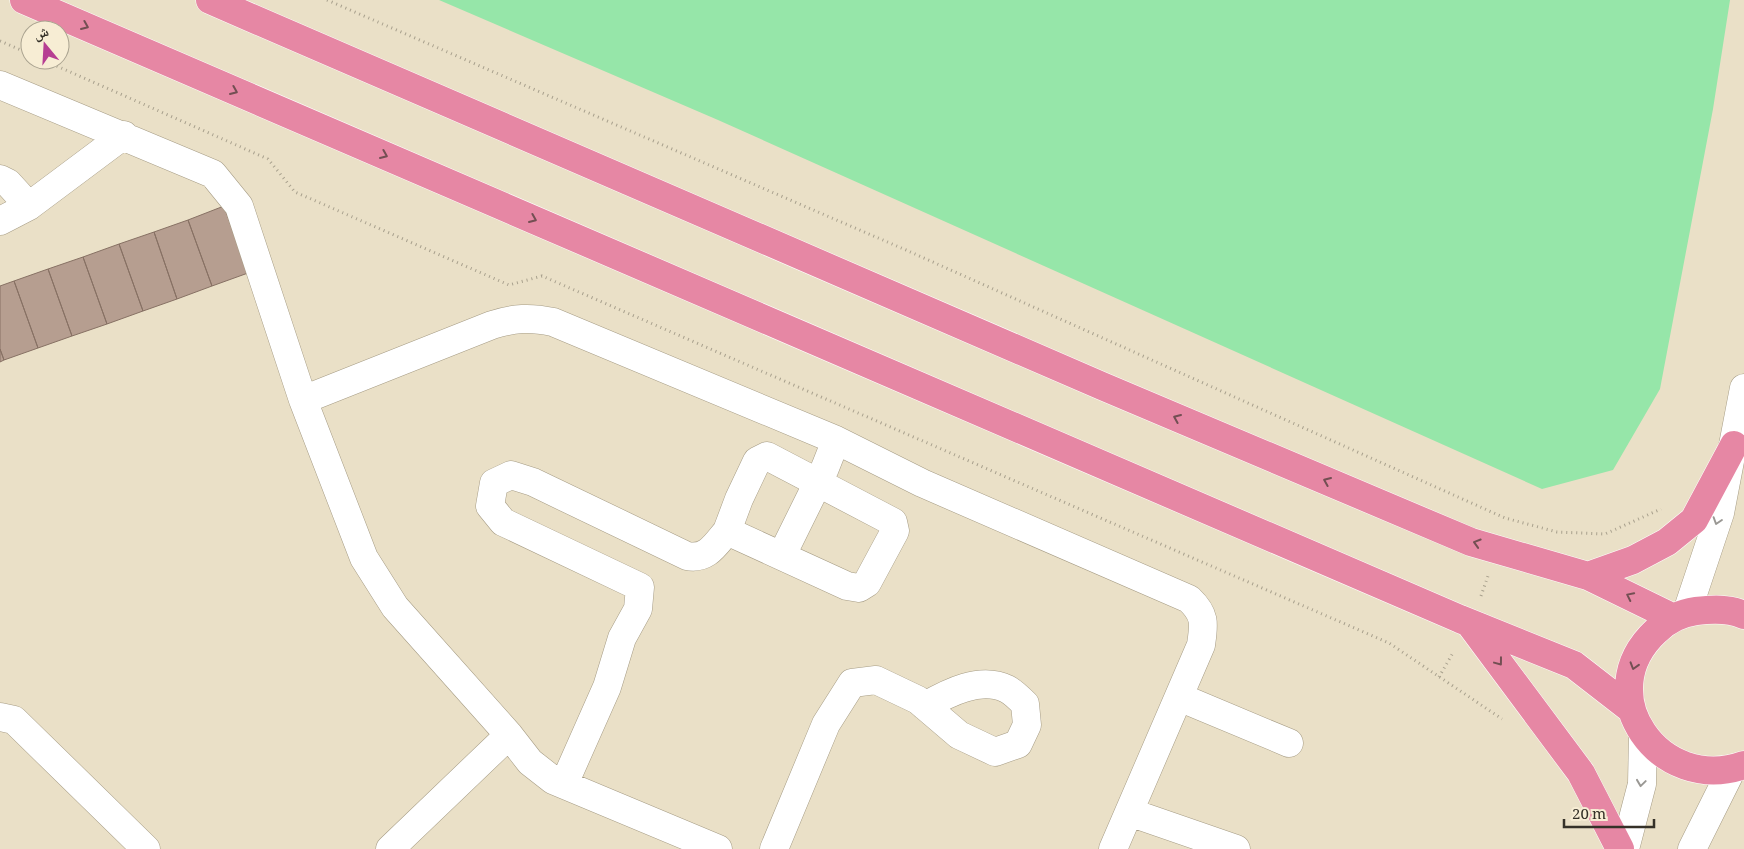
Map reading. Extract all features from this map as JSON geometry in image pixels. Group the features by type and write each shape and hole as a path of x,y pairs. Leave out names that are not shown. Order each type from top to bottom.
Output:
{"highway":[{"path":"24,0 1470,624 1574,666 1632,710"},
{"path":"210,0 1093,382 1462,538 1588,576 1680,615"},
{"path":"1588,576 1633,560 1667,542 1694,520 1734,445"},
{"path":"1738,767 1707,771 1682,766 1660,754 1643,735 1632,710 1630,679 1637,657 1649,637 1680,615 1715,608 1744,615"},
{"path":"1470,624 1581,773 1620,849"}],"street":[{"path":"0,85 124,135 213,174 239,206 303,400 364,558 386,596 509,735 530,762 553,780 718,849"},
{"path":"0,221 29,206 124,135"},
{"path":"0,179 8,183 29,206"},
{"path":"303,400 492,325 512,319 531,317 553,322 836,440 922,483 1189,599 1198,608 1204,622 1201,645 1113,849"},
{"path":"1680,615 1720,513 1744,388"},
{"path":"782,555 817,484 836,440"},
{"path":"564,784 607,687 622,638 638,609 640,587 503,522 490,506 494,483 511,475 533,482 686,556 696,558 704,556 727,531 739,499 758,461 767,456 817,484 893,522 895,531 868,584 859,588 847,586 727,531"},
{"path":"774,849 826,724 852,683 876,680 918,700 925,706"},
{"path":"1179,697 1288,743"},
{"path":"0,717 14,720 146,849"},
{"path":"390,849 509,735"},
{"path":"1625,849 1642,784 1643,735"},
{"path":"1692,849 1738,767"},
{"path":"1129,812 1236,849"}],"path":[{"path":"327,0 906,250 1505,518 1557,532 1605,534 1658,508 1700,510"},
{"path":"0,41 20,50"}],"green space":[{"path":"439,0 1730,0 1713,109 1660,389 1613,470 1542,489 718,120"}],"building":[{"path":"224,206 248,273 212,286 188,220"},
{"path":"188,220 212,286 177,299 154,232"},
{"path":"154,232 177,299 143,311 119,244"},
{"path":"119,244 143,311 107,324 83,257"},
{"path":"83,257 107,324 72,336 48,269"},
{"path":"48,269 72,336 38,348 14,281"},
{"path":"14,281 38,348 4,360 0,349 0,286"},
{"path":"0,349 4,360 0,362"}]}
